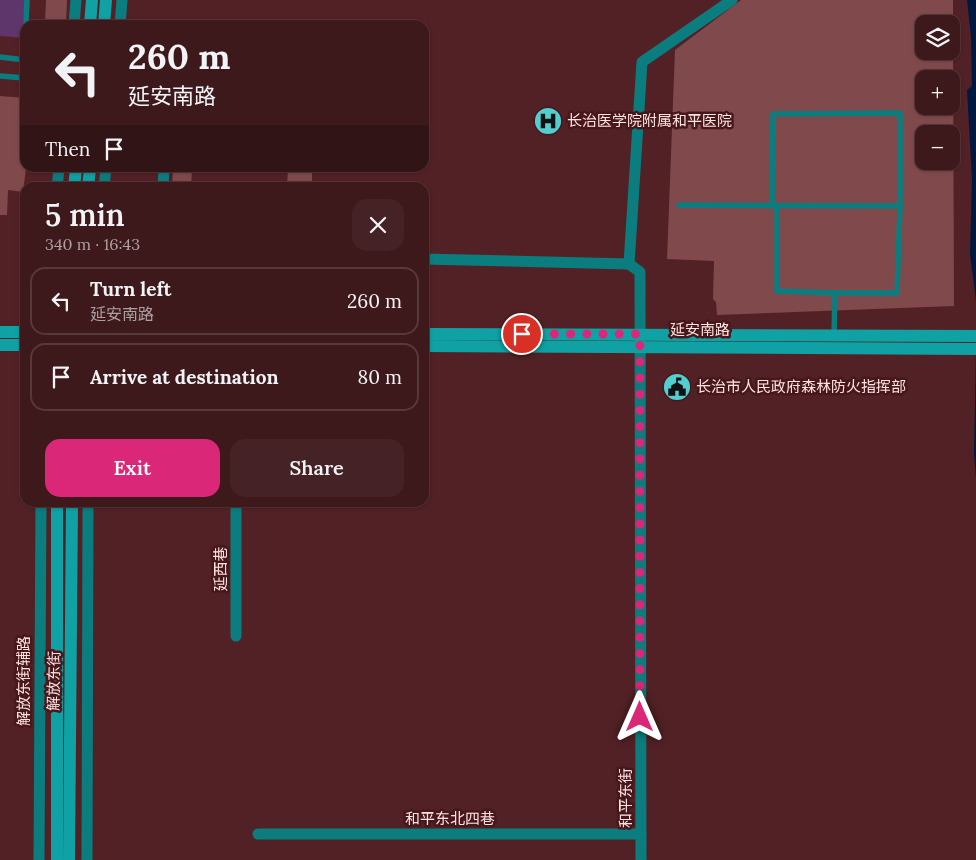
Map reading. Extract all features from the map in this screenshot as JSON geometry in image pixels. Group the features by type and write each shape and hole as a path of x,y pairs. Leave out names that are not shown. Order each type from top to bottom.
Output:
{"main road":[{"path":"90,20 92,0"},
{"path":"104,20 106,0"},
{"path":"0,332 20,332"},
{"name":"延安南路","path":"429,334 639,340 834,342 967,340 976,349"},
{"name":"延安南路","path":"429,346 639,340"},
{"path":"0,345 20,345"},
{"name":"解放东街","path":"57,507 57,860"},
{"name":"解放东街","path":"69,860 72,507"}],"street":[{"path":"74,20 76,0"},
{"path":"120,20 122,0"},
{"path":"429,259 629,264 642,62 732,0"},
{"name":"和平东街","path":"629,264 640,272 641,860"},
{"name":"解放东街辅路","path":"39,860 40,507"},
{"path":"87,860 88,507"},
{"name":"延西巷","path":"236,507 236,636"},
{"name":"和平东北四巷","path":"258,834 641,834"}],"lane":[{"path":"26,20 27,0"},
{"path":"0,57 20,59"},
{"path":"0,76 20,78"},
{"path":"900,113 900,206 897,293 835,294 778,292 777,210 772,204 773,114 900,113"},
{"path":"679,205 900,206"},
{"path":"834,342 835,294"}],"shaded area":[{"path":"0,0 26,0 25,20 20,20 20,38 0,36"}],"water":[{"path":"967,0 976,0 976,301 970,254 972,180 967,90 972,86 971,37"},
{"path":"976,350 976,478 974,453"}],"building":[{"path":"46,0 67,0 66,20 45,20"},
{"path":"741,0 953,0 953,15 915,15 915,60 953,60 953,70 915,70 915,115 953,115 953,125 915,125 915,170 953,170 954,306 717,315 716,302 713,299 714,261 667,259 675,50"},
{"path":"0,96 20,98 20,172 26,172 24,182 20,182 20,192 8,190 7,215 0,215"},
{"path":"173,172 192,172 191,182 172,182"},
{"path":"288,172 312,172 312,182 287,182"}],"place":[{"name":"长治医学院附属和平医院","path":"548,121"},
{"name":"长治市人民政府森林防火指挥部","path":"677,387"}],"route":[{"path":"522,334 640,334 640,717"}]}
